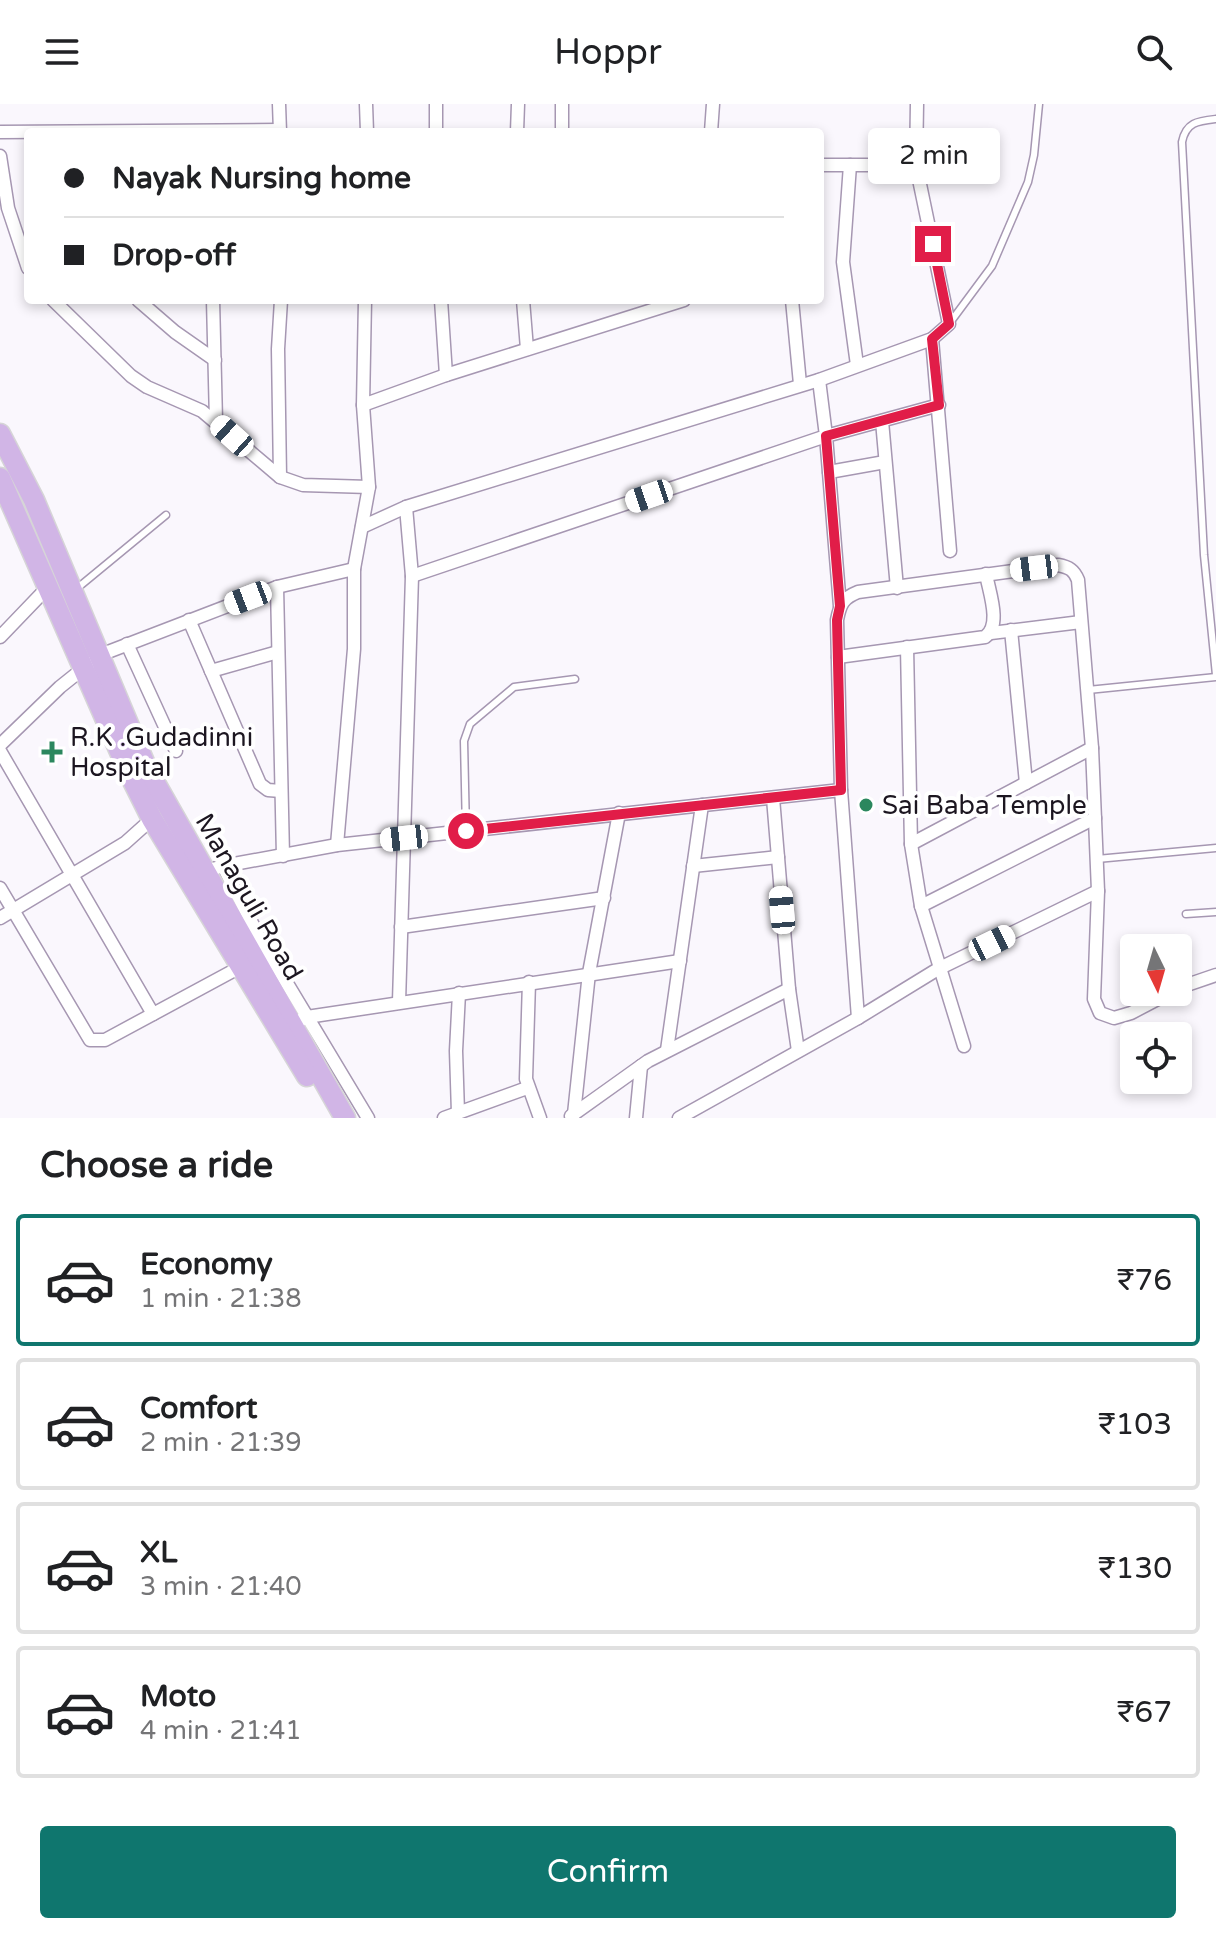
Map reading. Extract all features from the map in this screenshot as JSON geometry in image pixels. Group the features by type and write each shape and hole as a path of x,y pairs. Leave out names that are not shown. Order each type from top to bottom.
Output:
{"main road":[{"name":"Managuli Road","path":"0,434 34,500 100,655 147,769 159,812"},
{"name":"Managuli Road","path":"2,487 83,668 159,812 206,872 248,963 294,1028 330,1118"},
{"name":"Managuli Road","path":"318,1082 345,1118"}],"street":[{"path":"279,104 280,128"},
{"path":"366,104 367,128"},
{"path":"436,104 436,128"},
{"path":"517,128 518,104"},
{"path":"562,104 562,128"},
{"path":"711,128 713,104"},
{"path":"362,527 406,507 819,380 932,339 949,324 916,165 917,104"},
{"path":"0,132 24,132"},
{"path":"0,156 4,208 24,258"},
{"path":"824,165 916,165"},
{"path":"850,165 843,262 857,365"},
{"path":"57,304 131,376 216,421 280,477 303,485 369,487"},
{"path":"143,304 215,360"},
{"path":"213,304 216,421"},
{"path":"280,477 278,349 281,304"},
{"path":"337,845 354,649 354,569 369,487 363,405 365,304"},
{"path":"441,304 446,375"},
{"path":"523,304 527,349"},
{"path":"363,405 446,375 671,304"},
{"path":"792,304 800,384"},
{"path":"932,339 950,551"},
{"path":"819,380 840,606 837,620 841,790 858,1018"},
{"path":"412,576 826,436 939,405"},
{"path":"882,421 897,588"},
{"path":"829,472 885,462"},
{"path":"399,1002 412,576 406,507"},
{"path":"840,606 845,597 858,592 1058,565 1075,571 1092,748 1097,859 1094,999 1100,1013 1114,1018 1144,1006"},
{"path":"153,1014 0,748 100,655 277,587 354,569"},
{"path":"986,574 994,624 991,633"},
{"path":"0,637 48,587"},
{"path":"277,587 283,856"},
{"path":"189,620 260,784 268,790 281,791"},
{"path":"838,657 1081,622"},
{"path":"1011,630 1026,783"},
{"path":"127,644 176,751"},
{"path":"907,647 911,844 921,906 964,1046"},
{"path":"211,671 278,652"},
{"path":"911,844 1092,748"},
{"path":"368,1118 294,1028 258,935 206,872 337,845 841,790"},
{"path":"773,798 789,989 798,1051"},
{"path":"667,1050 702,805"},
{"path":"0,918 125,843 159,812"},
{"path":"571,1116 589,973 619,813"},
{"path":"921,906 1095,818"},
{"path":"693,866 778,857"},
{"path":"0,888 90,1040 105,1040 248,963"},
{"path":"679,1118 858,1018 938,969 1098,891"},
{"path":"401,927 604,898"},
{"path":"294,1028 399,1002 680,961"},
{"path":"1192,983 1216,975"},
{"path":"529,982 527,1088 540,1118"},
{"path":"571,1116 667,1050 789,989"},
{"path":"459,993 453,1116 527,1088"},
{"path":"636,1118 641,1066"}],"lane":[{"path":"949,324 992,266 1028,182 1039,104"},
{"path":"1087,690 1216,676 1204,555 1182,142 1184,132 1191,124 1216,119"},
{"path":"73,592 166,515"},
{"path":"466,831 464,741 470,724 514,687 575,679"},
{"path":"1097,859 1216,848"},
{"path":"1186,914 1216,912"}],"place":[{"name":"R.K .Gudadinni Hospital","path":"52,752"},
{"name":"Sai Baba Temple","path":"866,805"}],"route":[{"path":"466,831 841,790 837,620 840,606 826,436 939,405 932,339 949,324 933,244"}]}
